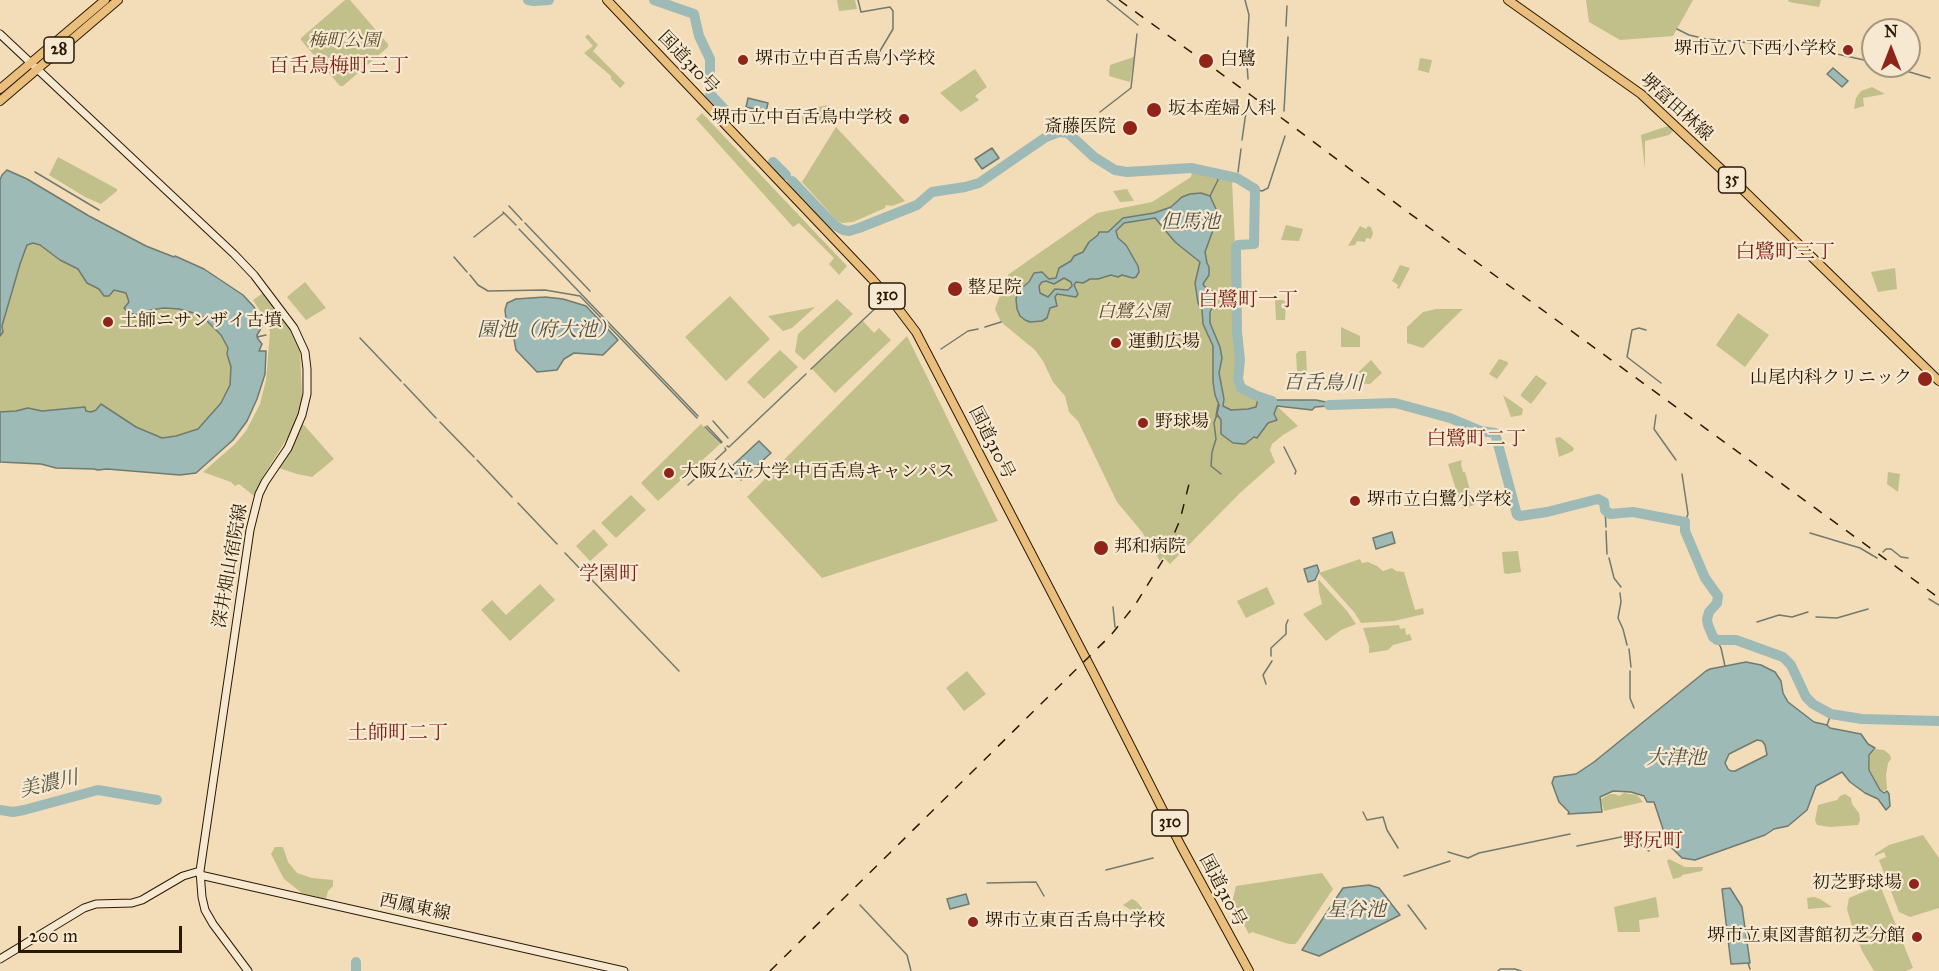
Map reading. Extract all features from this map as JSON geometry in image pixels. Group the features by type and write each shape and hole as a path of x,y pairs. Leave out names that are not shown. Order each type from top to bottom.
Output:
{"main road":[{"name":"28","path":"0,89 105,0"},
{"name":"28","path":"0,101 118,0"},
{"name":"国道310号","path":"607,0 872,279 916,332 1181,846 1249,971"},
{"name":"堺富田林線","path":"1508,0 1517,3 1641,94 1939,381"},
{"name":"深井畑山宿院線","path":"0,34 254,275 294,328 301,340 307,360 307,394 302,416 288,448 262,488 250,530 200,873 202,897 206,910 213,924 248,971"},
{"path":"0,959 84,908 96,904 132,903 142,900 183,876 200,873"},
{"name":"西鳳東線","path":"200,873 624,971"}],"green space":[{"name":"梅町公園","path":"345,0 350,0 388,44 388,47 343,86 340,86 301,38"},
{"path":"837,0 855,0 857,9 839,11"},
{"path":"1586,0 1693,0 1673,36 1620,40 1589,22"},
{"path":"1788,0 1821,0 1819,7"},
{"path":"588,34 598,45 593,51 625,83 620,88 611,76 584,53 593,46 585,37"},
{"path":"1134,57 1130,82 1109,76 1110,65"},
{"path":"1420,58 1432,60 1429,73 1418,70"},
{"path":"975,69 987,87 975,96 979,100 961,112 940,93"},
{"path":"1872,87 1885,94 1863,98 1864,106 1854,109 1856,98 1861,91"},
{"path":"829,105 832,119 803,124 801,110"},
{"path":"702,113 847,266 839,275 829,264 834,258 799,223 793,227 696,119"},
{"path":"1668,126 1674,130 1669,135 1645,141 1645,169 1641,135"},
{"path":"836,127 905,201 892,206 886,205 885,208 853,222 837,221 802,182"},
{"path":"58,157 117,191 101,204 85,197 49,175"},
{"name":"白鷺公園","path":"1192,172 1232,180 1235,340 1238,362 1236,379 1240,390 1277,406 1298,426 1272,444 1270,450 1275,462 1240,493 1170,564 1163,557 1160,561 1142,532 1117,502 1078,421 1069,412 1065,396 1053,382 1043,361 1035,350 1001,322 995,309 1003,287 1009,281 1009,274 1097,213 1152,202 1191,177"},
{"path":"1127,189 1134,201 1120,202 1113,191"},
{"path":"1286,225 1303,229 1299,241 1281,240"},
{"path":"1360,226 1366,229 1368,226 1371,227 1373,233 1371,239 1366,238 1365,242 1357,241 1355,245 1348,246"},
{"path":"33,243 78,269 87,283 99,289 104,296 109,296 114,290 126,293 128,306 137,315 151,310 179,309 201,315 221,335 228,348 227,354 231,367 230,385 221,403 198,429 186,434 163,438 136,427 110,410 91,412 86,411 85,407 42,411 28,408 0,412 0,336 3,332 2,326 11,290 25,249 27,245"},
{"path":"1400,265 1410,268 1399,289 1398,285 1392,281"},
{"path":"1895,268 1897,289 1878,292 1871,272"},
{"path":"305,282 326,308 306,320 287,297"},
{"path":"263,293 289,327 300,350 302,397 291,432 262,478 254,496 239,484 235,486 231,482 203,472 235,444 246,431 260,404 266,380 270,332 253,300"},
{"path":"730,296 770,339 726,381 685,337"},
{"path":"837,299 853,314 804,360 795,352 798,334"},
{"path":"1275,300 1286,302 1285,320 1276,320"},
{"path":"815,307 792,328 783,331 768,316"},
{"path":"1436,309 1463,309 1423,348 1407,343 1407,327 1423,312"},
{"path":"1738,313 1769,335 1745,367 1716,345"},
{"path":"863,321 874,333 879,328 891,340 835,393 812,369"},
{"path":"1341,327 1360,336 1360,347 1341,347"},
{"path":"907,336 998,521 822,578 747,497"},
{"path":"780,350 798,367 764,399 747,382"},
{"path":"1299,351 1306,351 1307,374 1299,374 1297,371 1296,354"},
{"path":"1499,359 1508,364 1497,379 1489,374"},
{"path":"1371,360 1382,373 1370,384 1347,383"},
{"path":"1536,375 1547,383 1531,404 1521,394"},
{"path":"1503,395 1523,409 1522,415 1511,417"},
{"path":"701,424 720,444 658,501 641,483"},
{"path":"301,425 304,425 334,459 312,477 279,468"},
{"path":"1560,437 1574,448 1573,451 1559,457 1555,438"},
{"path":"1462,460 1463,472 1465,472 1474,505 1462,509 1448,464"},
{"path":"1888,472 1900,474 1898,492 1887,484"},
{"path":"631,495 646,510 616,538 601,523"},
{"path":"594,529 608,545 590,561 576,546"},
{"path":"1518,551 1521,572 1504,573 1502,552"},
{"path":"1360,559 1362,563 1368,562 1383,571 1392,568 1404,572 1415,610 1423,608 1424,614 1394,621 1361,623 1319,573"},
{"path":"1319,580 1356,624 1341,630 1326,641 1303,614 1322,604"},
{"path":"540,584 555,600 510,641 481,610 492,600 506,615"},
{"path":"1267,587 1275,604 1246,618 1237,601"},
{"path":"1399,625 1400,629 1405,628 1406,635 1410,634 1412,640 1393,645 1388,650 1369,653 1363,628"},
{"path":"967,671 986,694 964,711 946,688"},
{"path":"1876,749 1884,750 1891,759 1886,775 1887,789 1884,791 1880,790 1870,770 1870,755"},
{"path":"1624,793 1637,795 1643,802 1604,811 1601,799 1610,794 1619,796"},
{"path":"1845,794 1851,798 1852,804 1859,813 1858,825 1830,827 1817,825 1815,820 1818,805 1837,800"},
{"name":"初芝野球場","path":"1923,835 1939,858 1939,908 1910,917 1899,912 1879,860 1886,857 1884,852 1875,856 1875,854 1889,845"},
{"path":"275,847 283,847 288,862 297,873 312,878 333,880 333,886 328,891 326,899 302,893 284,879 271,854"},
{"path":"1669,859 1685,867 1703,867 1702,871 1673,879 1667,861"},
{"path":"1322,873 1333,889 1295,944 1252,932 1249,934 1232,903 1236,886"},
{"path":"1880,885 1913,968 1906,971 1874,971 1862,951 1852,926 1847,909 1849,898"},
{"path":"1656,897 1659,917 1639,920 1640,932 1618,932 1614,907"},
{"path":"1814,897 1832,907 1808,909 1807,898"},
{"path":"1132,899 1143,909 1139,915 1123,905"}],"water":[{"path":"1833,68 1848,81 1842,87 1827,74"},
{"path":"748,98 768,103 766,112 746,107"},
{"path":"992,148 999,158 982,169 975,159"},
{"path":"7,170 146,246 204,269 243,295 254,307 263,325 257,335 262,344 259,351 266,351 265,374 257,399 247,421 233,440 196,473 180,475 107,469 56,468 41,464 0,462 0,412 28,408 42,411 85,407 86,411 91,412 101,404 136,427 162,438 176,436 198,429 221,403 230,385 231,367 227,354 228,348 221,335 201,315 179,309 164,308 137,315 129,313 124,308 129,302 126,293 114,290 109,296 104,296 99,289 87,283 78,269 33,243 27,245 20,264 2,326 3,332 0,336 0,180"},
{"name":"但馬池","path":"1201,193 1210,196 1216,209 1216,222 1205,252 1209,275 1203,284 1214,293 1216,301 1210,312 1210,323 1222,358 1219,373 1224,399 1223,406 1231,410 1256,407 1259,395 1275,400 1316,400 1341,405 1315,407 1312,410 1277,406 1274,414 1277,420 1268,423 1257,438 1254,437 1245,444 1233,443 1221,434 1221,420 1217,414 1219,405 1213,382 1213,346 1203,324 1195,283 1200,262 1175,242 1155,218 1124,223 1116,231 1118,238 1126,245 1138,266 1139,272 1136,277 1111,275 1090,279 1083,283 1076,282 1074,285 1078,294 1076,297 1057,294 1055,297 1057,306 1050,308 1047,318 1030,322 1020,316 1016,299 1019,290 1029,282 1034,273 1042,272 1049,279 1056,278 1059,268 1083,252 1099,232 1108,232 1123,218 1154,213 1171,207 1182,197","holes":["1064,278 1071,282 1072,286 1068,290 1055,289 1048,297 1040,293 1039,286 1042,282 1054,284"]},
{"name":"園池（府大池）","path":"545,297 563,299 586,306 618,340 603,355 574,353 564,359 557,370 537,372 516,350 505,310 507,303 516,299"},
{"path":"759,441 771,453 741,480 730,468"},
{"path":"1392,532 1395,543 1376,549 1373,538"},
{"path":"1317,565 1319,571 1315,580 1308,582 1304,569"},
{"name":"大津池","path":"1746,662 1761,665 1775,672 1781,681 1783,693 1788,702 1814,722 1830,728 1861,734 1868,744 1875,748 1869,755 1869,770 1880,790 1884,793 1887,791 1889,794 1890,806 1886,810 1878,799 1850,782 1842,772 1816,786 1807,810 1788,826 1774,829 1765,835 1695,860 1682,858 1668,844 1654,802 1647,802 1644,796 1631,792 1613,791 1600,797 1602,812 1568,814 1569,812 1559,802 1552,783 1554,777 1576,774 1594,762 1710,669","holes":["1757,740 1762,741 1767,755 1735,771 1728,769 1725,763 1729,754"]},
{"name":"星谷池","path":"1369,885 1379,888 1400,915 1319,956 1302,950 1343,888"},
{"path":"1730,888 1742,907 1750,963 1731,964 1722,889"},
{"path":"966,894 969,904 950,909 947,899"}],"waterway":[{"name":"百舌鳥川","path":"528,0 549,0"},
{"name":"百舌鳥川","path":"654,0 694,14 699,36 710,59 710,94 726,111"},
{"path":"858,0 861,12 890,7 893,11 893,29 877,56 876,62"},
{"path":"1107,0 1138,25"},
{"path":"1245,0 1249,15 1247,49"},
{"path":"1286,26 1287,6"},
{"path":"1677,29 1706,39 1810,48 1861,59"},
{"path":"1100,112 1131,88 1137,34"},
{"path":"1284,111 1288,37"},
{"path":"1247,64 1248,79"},
{"path":"1921,75 1930,78"},
{"path":"1242,140 1246,112"},
{"name":"百舌鳥川","path":"792,181 834,225 849,231 917,205 932,192 979,183 1046,137 1059,132 1068,133 1094,157 1115,170 1127,172 1191,168 1237,178 1255,189 1254,244 1236,247 1237,332 1240,360 1238,379 1241,388 1272,401"},
{"path":"1255,189 1262,191 1268,188 1285,136"},
{"path":"1238,172 1241,149"},
{"name":"百舌鳥川","path":"773,162 786,175"},
{"path":"35,172 99,210"},
{"path":"1210,196 1218,180 1215,172"},
{"path":"509,206 522,220"},
{"path":"503,212 516,225"},
{"path":"474,237 504,213"},
{"path":"525,223 590,291"},
{"path":"519,229 698,416"},
{"path":"454,257 467,272"},
{"path":"470,275 478,285 488,291 545,290 580,296 697,418"},
{"path":"811,369 882,302"},
{"path":"985,327 1001,322"},
{"path":"1646,330 1639,328 1632,330 1627,357 1661,383"},
{"path":"941,349 968,331 978,329"},
{"path":"257,337 266,335"},
{"path":"360,338 401,381"},
{"path":"727,446 729,447 806,374"},
{"path":"404,384 436,418"},
{"name":"百舌鳥川","path":"1329,405 1395,403 1450,418 1481,431 1495,433 1517,515 1520,516 1547,512 1598,499 1604,502 1605,510 1610,514 1633,512 1685,522 1685,531 1705,578 1718,596 1717,603 1709,612 1707,619 1713,637 1717,640 1736,640 1783,657 1791,665 1806,697 1813,704 1831,714 1862,719 1939,721"},
{"path":"1216,416 1219,405"},
{"path":"1656,415 1654,429 1676,460"},
{"path":"1218,416 1214,423 1216,439 1211,466 1221,474"},
{"path":"713,421 728,438"},
{"path":"440,422 474,457"},
{"path":"707,426 722,442"},
{"path":"705,427 721,443"},
{"path":"1284,447 1296,471 1295,474"},
{"path":"710,465 726,450 725,448"},
{"path":"477,460 512,497"},
{"path":"688,485 707,468"},
{"path":"1682,474 1688,514 1685,522"},
{"path":"518,503 557,544"},
{"path":"1605,510 1606,527"},
{"path":"1606,531 1607,554"},
{"path":"1810,533 1860,548 1877,558"},
{"path":"1883,552 1891,549 1901,557 1908,558"},
{"path":"565,553 586,575"},
{"path":"1609,558 1614,578 1621,587"},
{"path":"591,579 679,671"},
{"path":"1620,593 1618,618 1627,645"},
{"path":"1929,599 1939,605"},
{"path":"1113,607 1115,627"},
{"path":"1816,617 1837,618 1868,609"},
{"path":"1757,622 1779,615 1792,617 1808,612"},
{"path":"1271,656 1271,648 1286,634 1288,620"},
{"path":"1717,640 1725,666"},
{"path":"1629,649 1631,667"},
{"path":"1266,684 1263,675 1272,661"},
{"path":"1630,671 1630,698 1634,708"},
{"path":"1827,725 1831,714"},
{"name":"美濃川","path":"0,810 13,812 24,810 98,790 157,800"},
{"path":"1363,812 1367,820 1383,817 1387,830 1398,848"},
{"path":"1448,852 1468,858 1479,853 1570,834"},
{"path":"1577,846 1631,835 1649,851"},
{"path":"1106,870 1153,858"},
{"path":"1404,876 1450,861"},
{"path":"987,883 1036,882 1044,896"},
{"path":"860,905 907,955 911,971"},
{"path":"1408,905 1426,929"},
{"path":"356,962 356,971"},
{"path":"1748,963 1750,969"},
{"path":"1498,971 1500,969 1521,971"}],"railway":[{"path":"1119,0 1939,598"},
{"path":"770,971 1111,635 1135,605 1163,560 1180,520 1191,476"}],"place":[{"name":"堺市立八下西小学校","path":"1848,50"},
{"name":"堺市立中百舌鳥小学校","path":"743,60"},
{"name":"白鷺","path":"1206,61"},
{"name":"坂本産婦人科","path":"1154,110"},
{"name":"堺市立中百舌鳥中学校","path":"904,119"},
{"name":"斎藤医院","path":"1130,128"},
{"name":"整足院","path":"955,289"},
{"name":"土師ニサンザイ古墳","path":"108,322"},
{"name":"運動広場","path":"1116,343"},
{"name":"山尾内科クリニック","path":"1925,379"},
{"name":"野球場","path":"1143,423"},
{"name":"大阪公立大学 中百舌鳥キャンパス","path":"669,473"},
{"name":"堺市立白鷺小学校","path":"1355,501"},
{"name":"邦和病院","path":"1101,548"},
{"name":"初芝野球場","path":"1914,884"},
{"name":"堺市立東百舌鳥中学校","path":"973,922"},
{"name":"堺市立東図書館初芝分館","path":"1917,937"}],"district":[{"name":"百舌鳥梅町三丁","path":"339,67"},
{"name":"白鷺町三丁","path":"1785,253"},
{"name":"白鷺町一丁","path":"1248,301"},
{"name":"白鷺町二丁","path":"1476,440"},
{"name":"学園町","path":"609,575"},
{"name":"土師町二丁","path":"398,734"},
{"name":"野尻町","path":"1653,842"}]}
